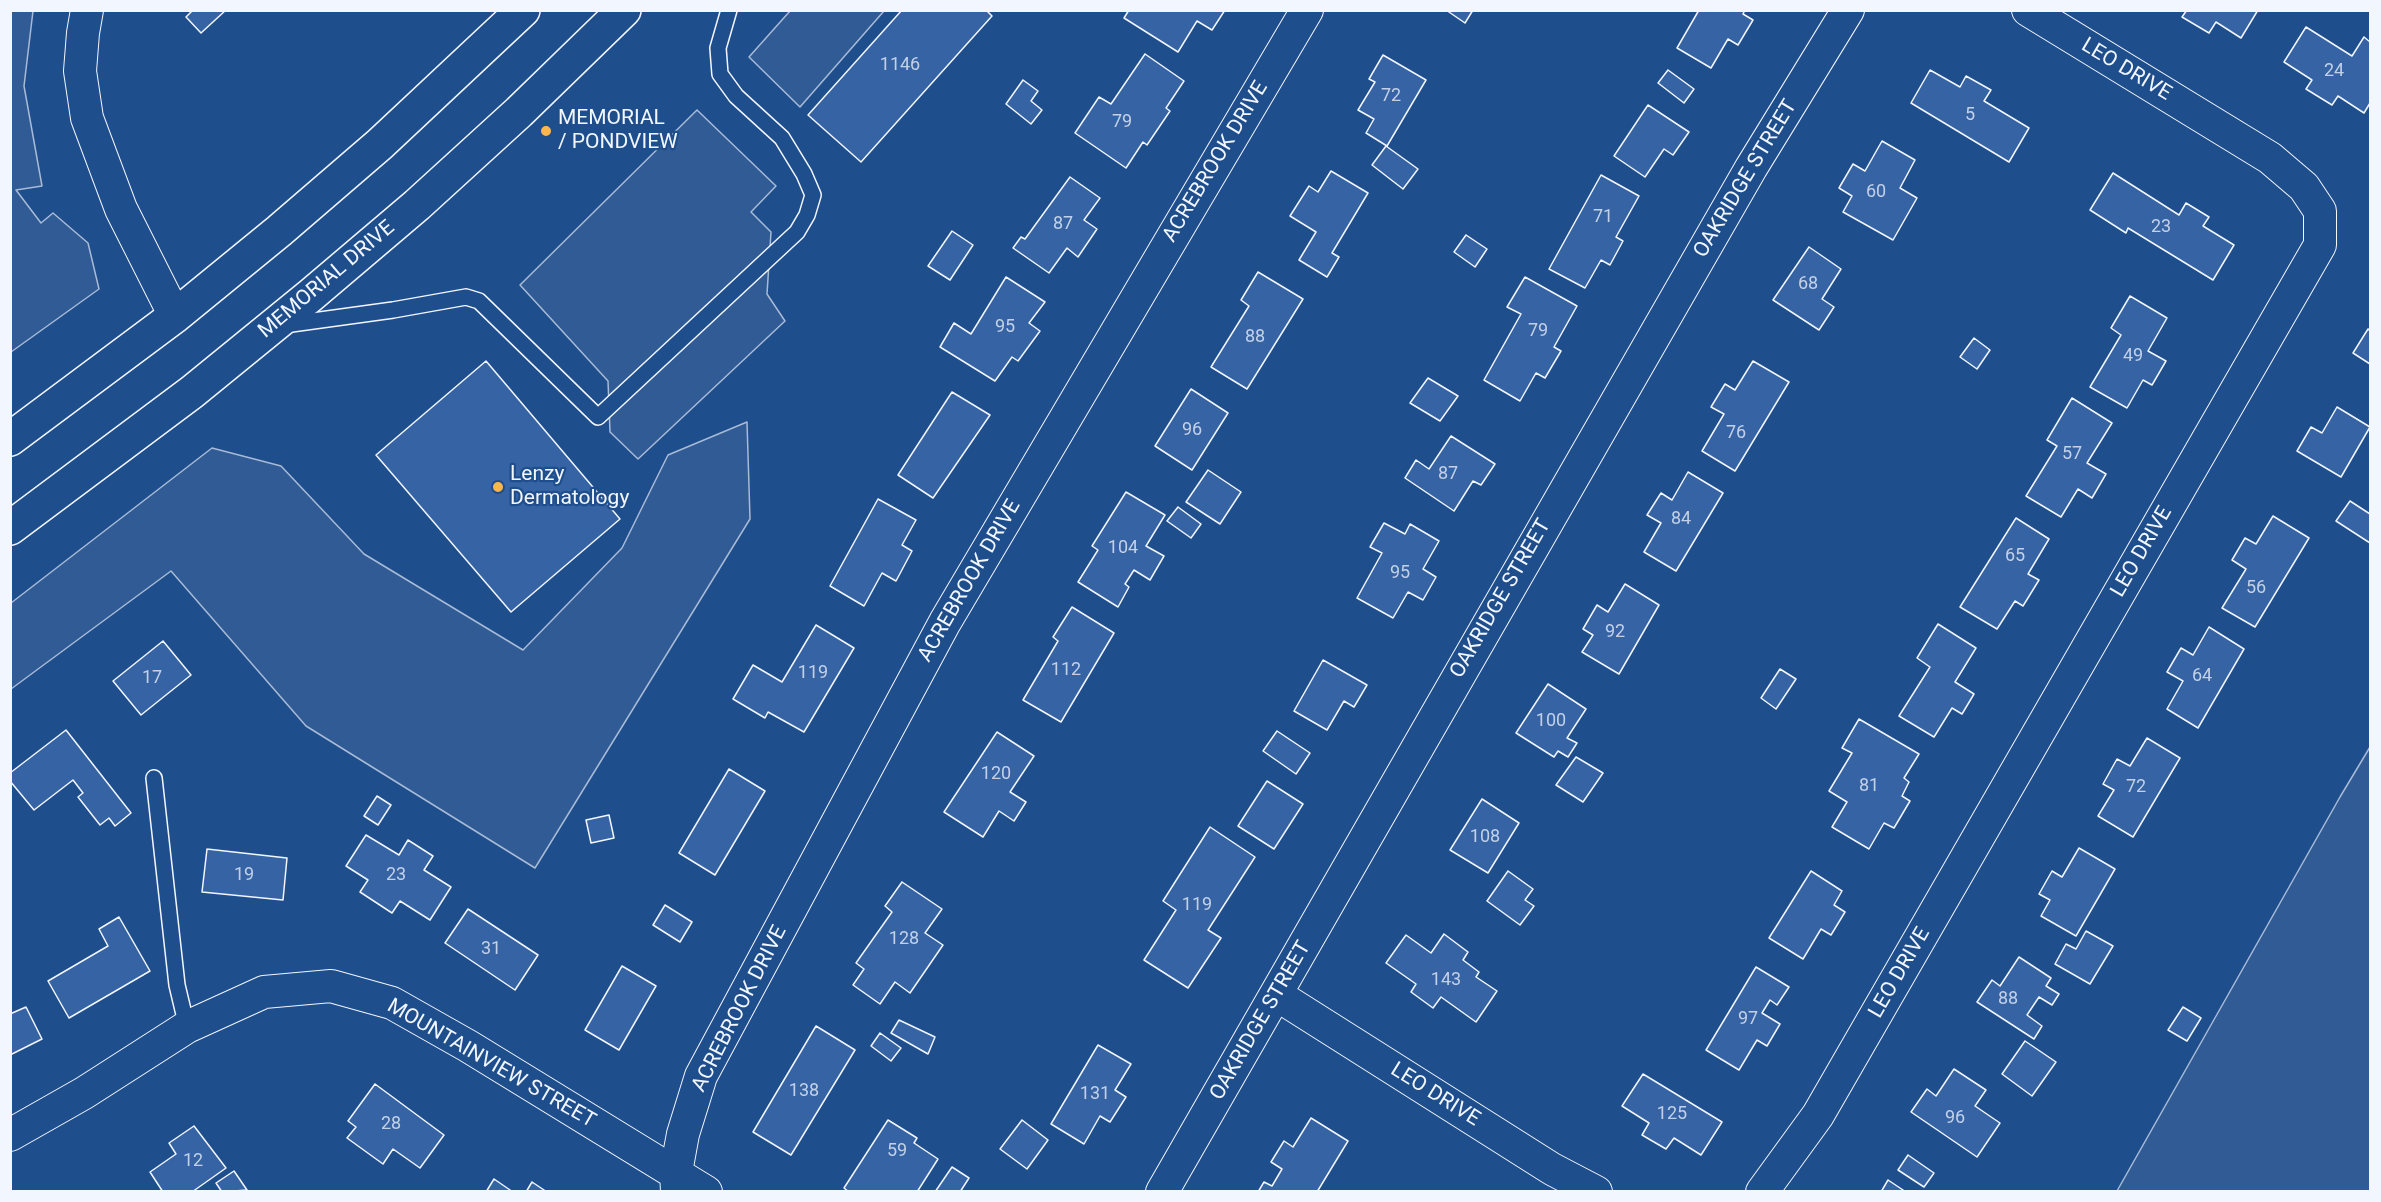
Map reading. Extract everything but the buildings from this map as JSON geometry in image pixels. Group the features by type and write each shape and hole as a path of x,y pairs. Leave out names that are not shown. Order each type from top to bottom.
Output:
{"main road":[{"path":"10,439 175,316 279,231 380,144 523,10"},
{"name":"MEMORIAL DRIVE","path":"10,528 192,392 417,205 519,112 624,10"}],"street":[{"path":"87,10 80,71 87,118 121,209 175,316"},
{"name":"ACREBROOK DRIVE","path":"677,1182 683,1134 701,1076 945,622 1307,10"},
{"name":"OAKRIDGE STREET","path":"1162,1191 1277,995 1444,698 1745,178 1848,10"},
{"name":"LEO DRIVE","path":"1762,1191 1818,1115 2320,245 2320,211 2304,187 2270,158 2028,10"},
{"name":"MOUNTAINVIEW STREET","path":"10,1135 84,1093 187,1027 264,993 331,986 392,1003 677,1182 706,1191"},
{"name":"LEO DRIVE","path":"1277,995 1552,1169 1596,1191"}],"lane":[{"path":"272,327 466,297 479,301 598,417 797,232 810,205 813,195 804,174 782,138 736,96 720,74 718,48 729,10"},
{"path":"154,778 177,985 187,1027"}],"shaded area":[{"path":"11,10 33,11 24,86 42,186 16,190 41,223 53,213 88,243 99,289 11,352"},
{"path":"790,11 884,11 800,107 749,57"},
{"path":"697,110 776,186 751,212 771,232 767,294 785,321 638,459 610,432 608,381 520,285"},
{"path":"747,422 750,519 535,868 306,726 171,571 11,689 11,603 212,448 281,466 364,554 523,650 622,548 668,455"},
{"path":"2370,747 2370,1191 2117,1191 2340,797"}],"place":[{"name":"MEMORIAL / PONDVIEW","path":"546,131"},
{"name":"Lenzy Dermatology","path":"498,487"}]}
